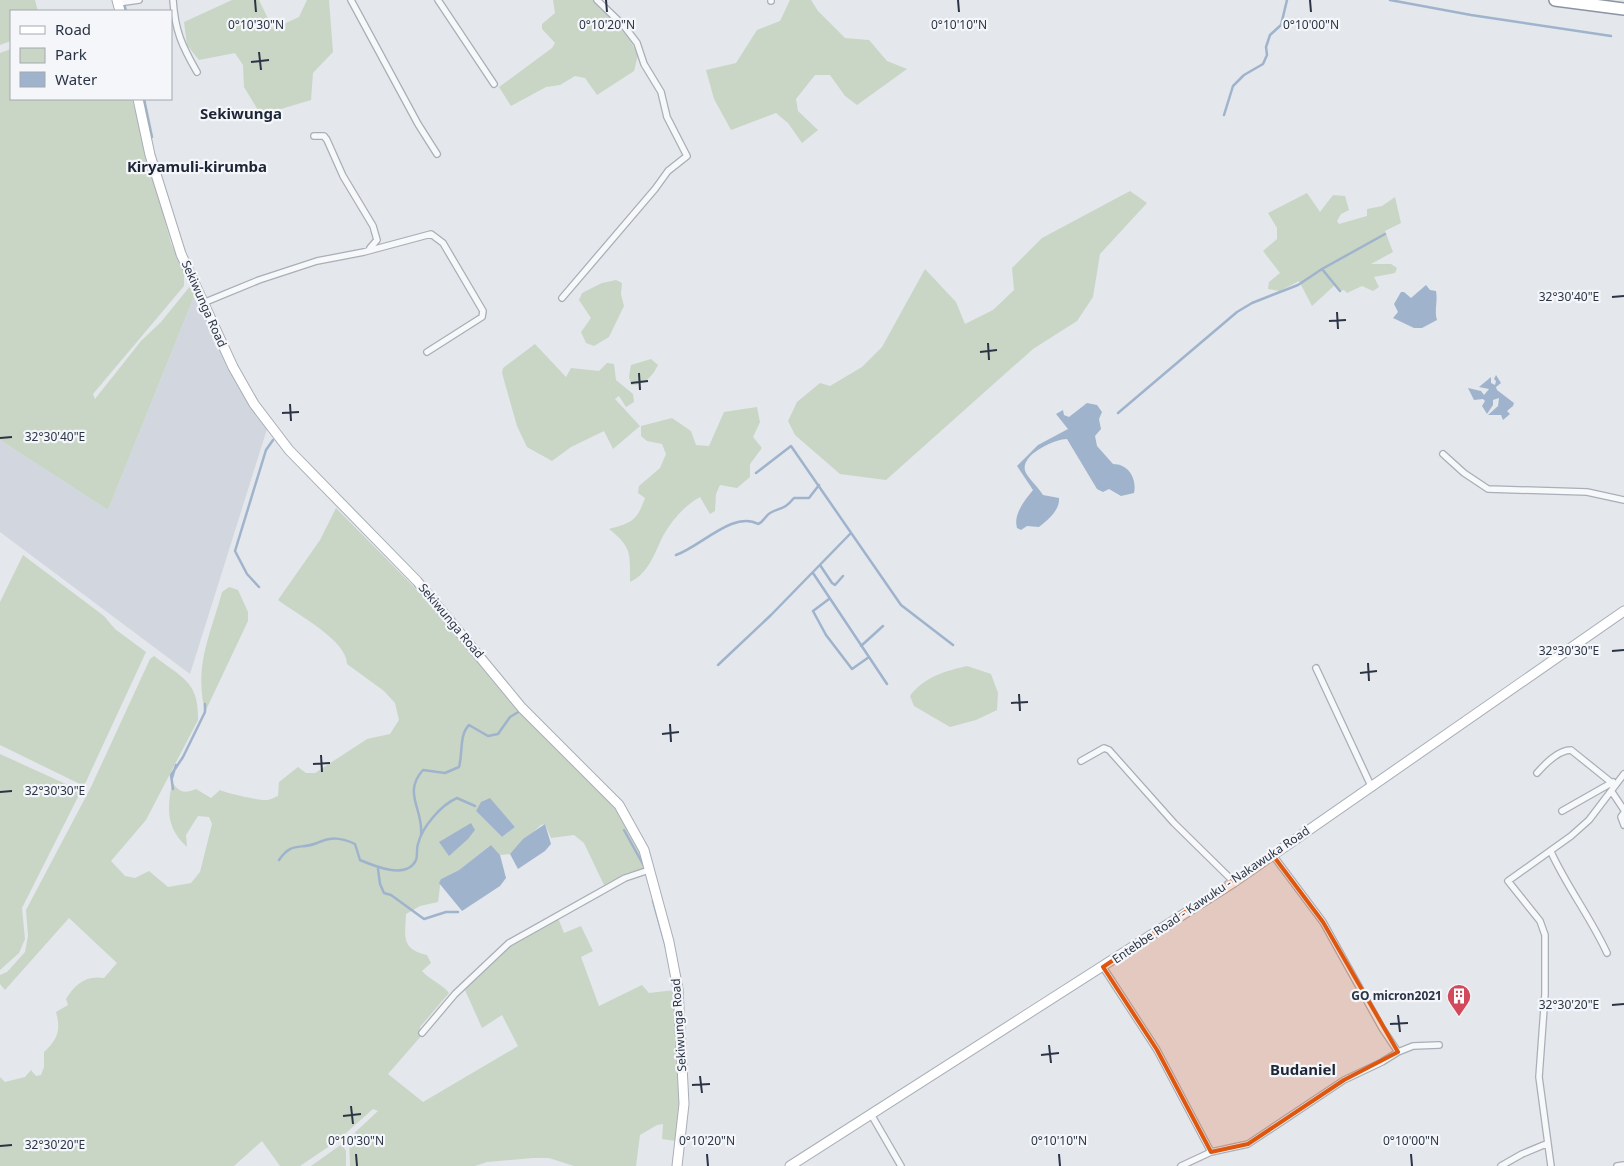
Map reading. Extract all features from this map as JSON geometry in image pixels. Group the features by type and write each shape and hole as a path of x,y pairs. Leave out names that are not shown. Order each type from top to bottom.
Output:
{"highway":[{"path":"1555,0 1624,9"}],"main road":[{"name":"Sekiwunga Road","path":"138,100 150,155 172,226 203,303 240,382 264,418 289,450 417,581 522,708 619,805 644,850 669,942 678,989 684,1104 677,1166"},
{"name":"Entebbe Road - Kawuku - Nakawuka Road","path":"790,1166 872,1116 1234,882 1272,854 1372,788 1624,611"}],"street":[{"path":"119,4 139,0"},
{"path":"174,0 174,18 180,42 197,72"},
{"path":"351,0 418,124 437,154"},
{"path":"438,0 494,84"},
{"path":"562,298 655,189 668,171 688,156 668,117 661,92 644,64 637,43 624,26 597,0"},
{"path":"314,136 324,136 327,140 343,176 374,226 377,243 364,252"},
{"path":"203,303 259,280 317,261 364,252 431,234 440,239 459,268 481,304 482,317 427,352"},
{"path":"1443,454 1488,489 1587,492 1624,500"},
{"path":"1316,668 1372,788"},
{"path":"1081,760 1104,748 1109,750 1174,823 1234,882"},
{"path":"1537,773 1548,762 1566,750 1571,750 1612,783"},
{"path":"1562,811 1622,776"},
{"path":"1551,1166 1546,1144 1539,1077 1545,994 1545,935 1540,921 1508,880 1551,852 1589,820 1612,792 1622,776"},
{"path":"1612,792 1624,812 1622,817 1624,825"},
{"path":"1551,852 1569,887 1589,916 1607,953"},
{"path":"1272,854 1323,922 1382,1028 1398,1052"},
{"path":"422,1033 455,994 509,943 625,878 649,870"},
{"path":"1103,967 1157,1050 1211,1152"},
{"path":"1181,1166 1211,1152 1248,1144 1344,1080 1382,1062 1398,1052 1413,1046 1439,1045"},
{"path":"872,1116 902,1166"},
{"path":"1501,1166 1522,1154 1546,1144"},
{"path":"1617,1166 1624,1165"}],"highlighted area":[{"path":"1272,854 1323,922 1398,1052 1344,1080 1248,1144 1211,1152 1157,1050 1103,967"}],"shaded area":[{"path":"195,294 216,340 267,429 190,674 0,532 0,440 108,510"}],"green space":[{"path":"0,0 35,0 38,10 10,10 10,41 0,45"},
{"path":"232,0 259,0 273,29 299,17 307,0 329,0 333,52 313,73 311,100 261,115 244,87 243,65 235,53 199,60 187,45 184,22"},
{"path":"553,0 593,0 629,38 638,55 634,71 597,95 585,78 575,76 560,85 546,87 511,106 499,87 552,48 555,43 542,29 542,24 555,13"},
{"path":"790,0 811,0 818,11 845,38 869,40 887,61 907,69 857,105 845,96 830,75 815,75 796,99 798,111 818,130 802,143 788,123 776,113 731,130 714,99 706,70 736,63 757,30 780,21"},
{"path":"10,49 10,100 132,100 171,243 184,272 184,286 93,394 95,399 141,341 161,322 191,285 195,294 108,510 0,440 0,53"},
{"path":"1130,191 1147,203 1100,254 1093,297 1077,321 1033,349 886,480 840,474 795,435 788,421 797,402 820,383 830,386 862,367 882,347 925,269 956,302 965,324 993,310 1014,290 1012,268 1042,238"},
{"path":"1307,193 1320,212 1333,195 1345,196 1349,210 1341,214 1337,221 1339,224 1367,216 1367,209 1382,206 1395,197 1401,223 1385,231 1393,252 1371,264 1391,264 1397,268 1395,273 1374,277 1379,287 1373,291 1362,286 1347,293 1344,290 1340,291 1335,285 1312,306 1299,281 1280,291 1268,289 1269,282 1280,273 1263,251 1277,239 1277,228 1268,213"},
{"path":"616,280 622,283 621,294 624,306 609,337 594,346 586,343 581,332 591,318 579,300 582,293 602,283"},
{"path":"535,344 566,377 571,368 599,371 607,363 614,364 616,380 633,394 634,402 626,407 619,396 615,399 640,426 613,449 604,431 571,447 552,461 527,447 517,426 502,373 503,368"},
{"path":"651,359 658,365 648,380 640,384 631,385 629,377 631,365"},
{"path":"757,407 760,422 753,437 762,448 750,464 750,477 737,488 720,485 716,494 715,511 710,514 700,497 684,509 674,519 663,536 654,556 642,574 630,582 630,564 626,546 609,529 628,523 636,516 645,498 638,493 639,486 660,468 666,454 662,444 647,441 641,436 641,426 672,418 691,431 696,445 709,446 724,412"},
{"path":"336,508 431,604 513,703 543,736 579,767 612,803 636,844 646,868 627,873 604,885 584,843 574,835 551,838 545,824 541,825 510,854 500,855 491,845 459,870 441,879 438,902 420,906 406,914 405,935 409,945 413,949 427,955 431,963 422,971 449,993 420,1027 422,1035 388,1074 423,1102 518,1046 502,1015 482,1028 465,990 506,949 558,918 564,933 581,926 593,951 581,957 599,1006 642,985 649,993 675,990 681,1106 676,1141 662,1139 663,1124 657,1125 640,1135 636,1166 574,1166 549,1158 533,1158 487,1162 475,1166 350,1166 349,1138 378,1111 373,1109 337,1141 300,1166 280,1166 262,1141 234,1166 0,1166 0,1077 5,1082 25,1077 31,1070 36,1076 41,1075 44,1067 44,1052 57,1034 56,1012 68,1005 66,999 77,985 86,979 104,978 117,963 69,918 5,990 0,984 0,975 7,972 25,952 28,936 26,910 91,787 150,659 154,656 192,688 198,707 198,720 146,820 111,861 125,876 135,878 149,871 168,887 191,883 200,872 212,824 209,817 198,816 186,835 187,847 180,840 175,833 170,818 169,801 172,783 182,791 196,789 211,798 220,790 251,798 270,800 278,796 279,782 298,767 306,773 315,773 367,739 390,734 399,720 395,703 384,691 347,664 345,655 330,637 278,600 320,540","holes":["490,799 515,827 502,837 476,811"]},
{"path":"23,555 104,616 115,629 146,652 84,786 0,745 0,602"},
{"path":"229,587 238,590 248,612 248,621 205,712 202,695 202,665 208,637 222,592"},
{"path":"967,666 991,674 998,693 997,710 976,720 950,727 914,706 910,696 928,679"},
{"path":"0,754 81,791 22,908 25,939 19,953 0,970"},
{"path":"342,1144 346,1151 346,1166 311,1166"}],"water":[{"path":"1426,285 1430,290 1436,291 1437,320 1422,328 1414,328 1393,318 1398,312 1394,304 1401,292 1404,292 1411,298"},
{"path":"1496,375 1501,383 1496,387 1497,390 1514,403 1507,411 1510,414 1503,420 1501,415 1488,415 1498,406 1499,398 1493,400 1493,405 1487,414 1482,406 1485,401 1483,399 1474,400 1468,388 1481,391 1484,395 1489,389 1479,387 1491,377 1491,383 1495,385 1496,381 1494,379"},
{"path":"1087,403 1097,405 1102,412 1099,419 1101,429 1095,436 1097,446 1113,464 1127,469 1131,473 1135,488 1134,493 1121,496 1109,489 1103,492 1097,489 1067,439 1054,442 1032,455 1025,467 1027,475 1043,495 1059,498 1058,507 1050,518 1039,527 1027,526 1021,530 1017,528 1018,512 1033,490 1017,466 1038,445 1068,429 1056,414 1063,410 1064,415 1069,417"},
{"path":"490,798 515,827 502,837 476,811 481,802"},
{"path":"471,823 475,830 449,856 439,842"},
{"path":"545,824 551,844 545,851 518,869 510,854 523,839"},
{"path":"491,845 500,855 506,878 500,886 462,911 439,883 441,879 459,870"}],"waterway":[{"path":"1224,115 1233,86 1244,75 1263,64 1267,55 1266,47 1270,35 1281,25 1287,0"},
{"path":"1390,0 1471,15 1611,36"},
{"path":"144,100 152,137"},
{"path":"1118,413 1237,312 1252,303 1298,285 1322,269 1385,234"},
{"path":"1322,269 1340,291"},
{"path":"259,587 247,574 235,551 266,450 273,440"},
{"path":"756,473 791,446 901,605 953,645"},
{"path":"676,555 717,531 738,522 749,521 758,524 768,514 785,506 794,498 809,498 819,485"},
{"path":"718,665 771,615 850,534"},
{"path":"820,565 835,585 843,576"},
{"path":"813,573 887,684"},
{"path":"829,599 813,611 826,635 852,669 869,657"},
{"path":"861,646 883,626"},
{"path":"173,789 171,775 183,757 205,712 205,704"},
{"path":"421,835 414,786 423,770 445,773 459,767 462,739 469,725 488,736 498,734 510,717 520,711"},
{"path":"172,778 176,765"},
{"path":"279,860 292,848 336,839 355,844 360,860 390,870 405,869 412,866 416,860 420,837 439,811 457,798 475,806"},
{"path":"624,830 644,866"},
{"path":"378,869 380,884 384,893 391,895 424,919 446,912 458,912"},
{"path":"653,901 666,947"}],"place":[{"name":"GO micron2021","path":"1459,1017"}],"district":[{"name":"Sekiwunga","path":"241,114"},
{"name":"Kiryamuli-kirumba","path":"197,167"},
{"name":"Budaniel","path":"1303,1070"}]}
